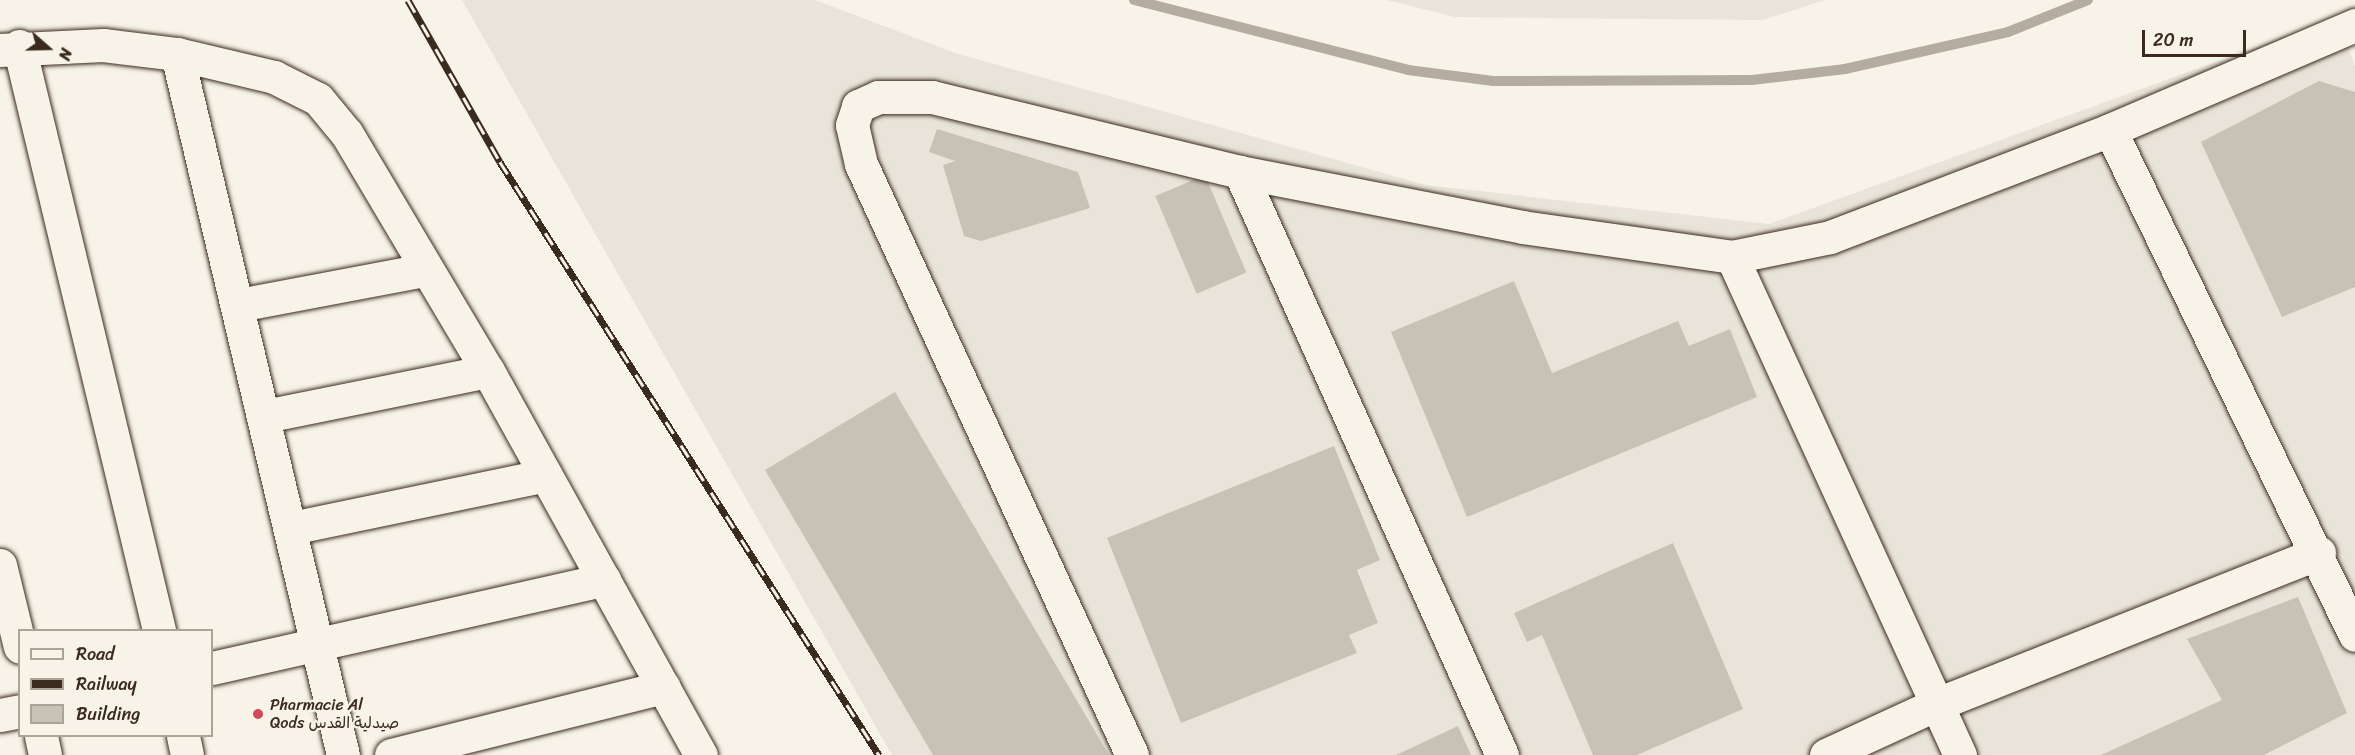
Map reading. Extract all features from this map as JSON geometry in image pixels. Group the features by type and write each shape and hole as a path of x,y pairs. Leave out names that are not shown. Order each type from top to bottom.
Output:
{"street":[{"path":"1132,755 861,164 852,125 858,106 878,97 932,98 1240,172 1545,231 1732,257 1830,237 2110,130 2355,25"},
{"path":"159,629 10,48 103,45 177,54 274,77 318,99 347,134 424,270 488,371 701,755"},
{"path":"177,54 239,305 343,755"},
{"path":"2110,130 2319,553 2355,635"},
{"path":"1240,172 1502,755"},
{"path":"1732,257 1960,755"},
{"path":"239,305 424,270"},
{"path":"265,416 488,371"},
{"path":"291,528 546,475"},
{"path":"1826,755 1937,704 2319,553"},
{"path":"0,565 4,601 18,641"},
{"path":"213,668 604,580"},
{"path":"391,755 664,687"},
{"path":"0,715 18,711"},
{"path":"41,737 45,755"},
{"path":"183,737 187,755"}],"shaded area":[{"path":"462,0 815,0 955,53 1426,185 1769,224 2337,18 2355,66 2355,755 892,755"},
{"path":"1387,0 1825,0 1763,20 1455,17"}],"building":[{"path":"2319,81 2355,92 2355,287 2282,317 2201,142"},
{"path":"937,129 1078,172 1090,208 981,241 964,236 943,165 955,161 929,152"},
{"path":"1205,175 1246,273 1197,294 1155,196"},
{"path":"1514,281 1552,373 1678,321 1689,346 1730,329 1757,397 1467,517 1391,332"},
{"path":"895,392 1109,755 933,755 765,470"},
{"path":"1334,446 1380,560 1357,570 1378,623 1349,635 1357,653 1181,723 1107,538"},
{"path":"1673,543 1743,709 1637,755 1593,755 1542,635 1527,642 1514,613"},
{"path":"2298,597 2347,713 2264,755 2101,755 2222,700 2187,639"},
{"path":"1458,726 1471,755 1396,755"}],"waterway":[{"path":"1134,0 1408,70 1493,81 1752,80 1845,69 2008,32 2088,0"}],"railway":[{"path":"408,0 500,162 879,755"}],"place":[{"name":"Pharmacie Al Qods صيدلية القدس","path":"258,714"}]}
